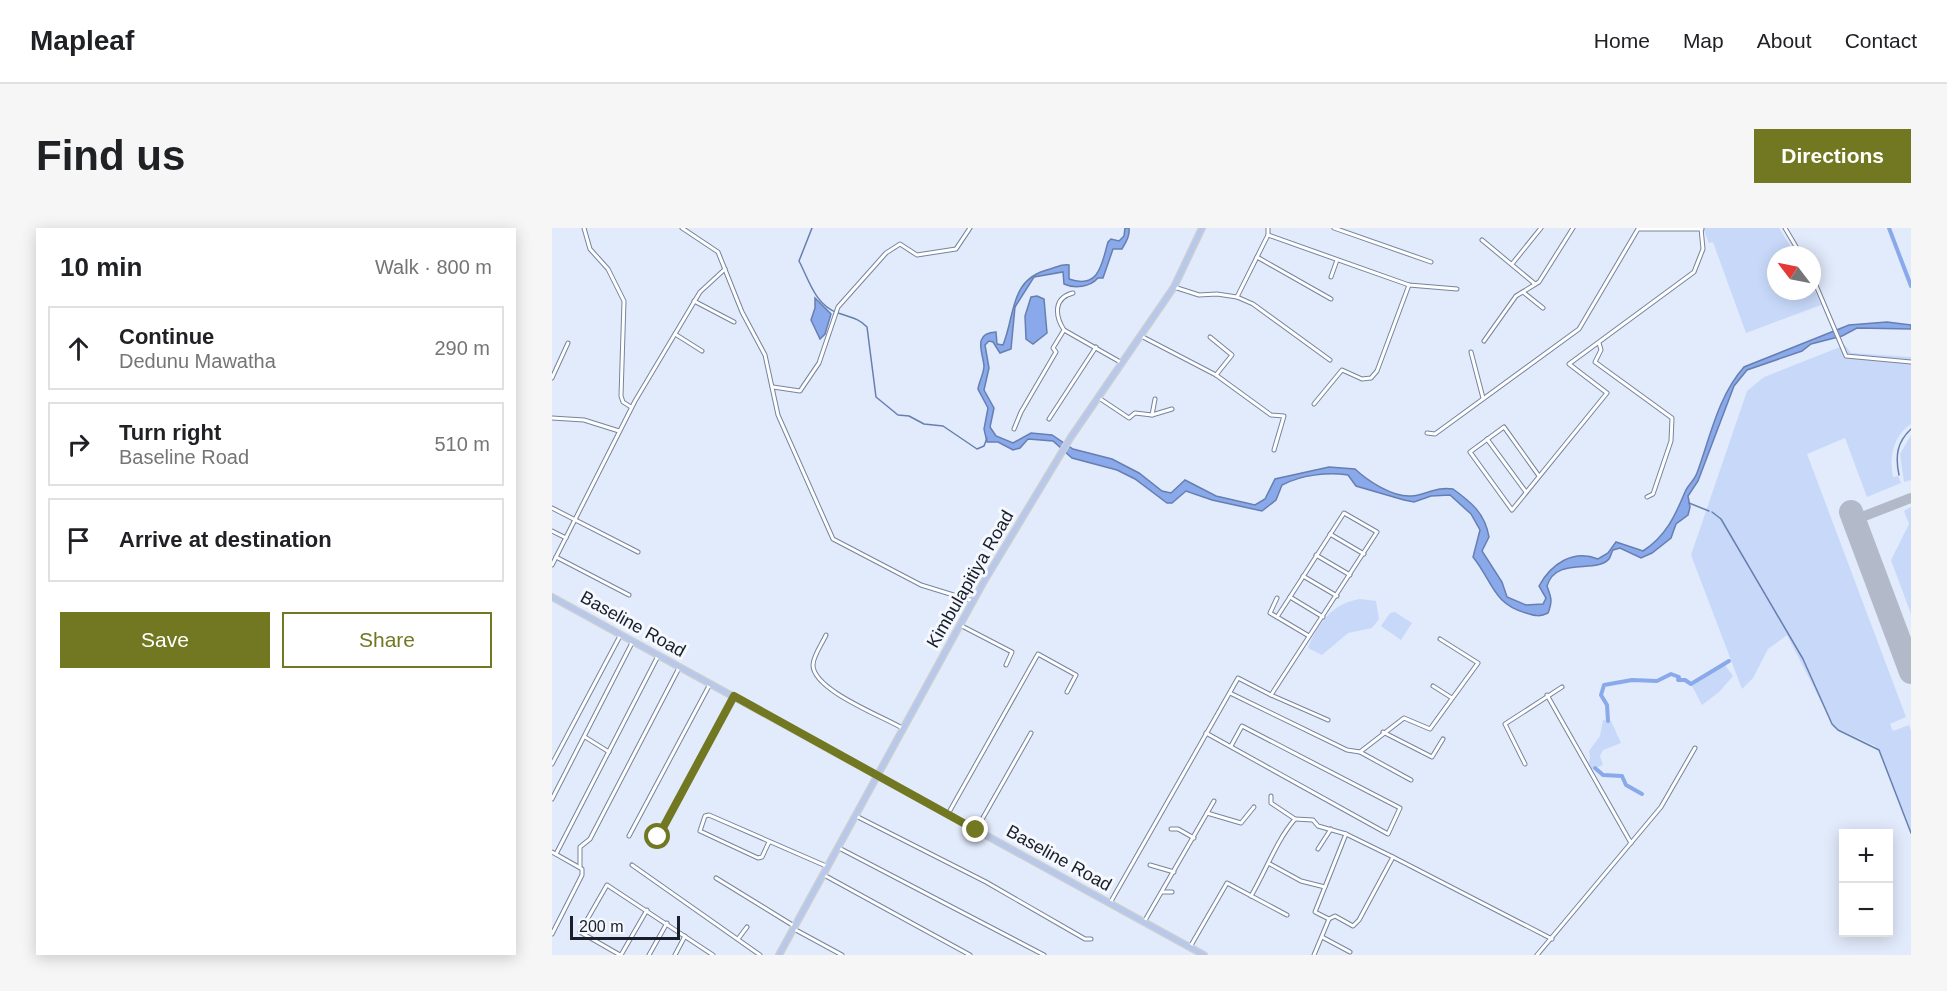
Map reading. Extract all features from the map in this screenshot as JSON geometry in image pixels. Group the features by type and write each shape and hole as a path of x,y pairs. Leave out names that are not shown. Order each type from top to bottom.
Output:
{"main road":[{"name":"Kimbulapitiya Road","path":"779,955 973,601 1071,437 1174,287 1202,228"},
{"name":"Baseline Road","path":"552,597 1204,955"}],"street":[{"path":"584,228 590,249 608,269 624,301 621,396 631,407"},
{"path":"682,228 718,252 742,312 765,355 778,415 833,539 911,581 973,601"},
{"path":"772,387 800,391 819,363 833,316 838,307 886,253 900,244 917,255 956,249 970,228"},
{"path":"1237,297 1268,235 1268,228"},
{"path":"1334,228 1431,262"},
{"path":"1512,264 1541,228"},
{"path":"1484,341 1516,296 1535,284 1573,228"},
{"path":"1785,228 1796,246"},
{"path":"1426,433 1435,434 1579,329 1638,229 1702,229 1703,249 1694,272 1569,364 1607,393 1512,510 1470,452 1504,427 1539,476"},
{"path":"1268,235 1409,285 1457,289"},
{"path":"1482,240 1535,284"},
{"path":"1257,257 1331,299"},
{"path":"1331,277 1330,270 1337,260"},
{"path":"552,565 631,407 694,301 713,278 725,268"},
{"path":"1314,404 1342,370 1362,379 1371,378 1377,371 1409,285"},
{"path":"1174,287 1199,296 1217,294 1237,297 1253,304 1330,360"},
{"path":"1523,292 1543,308"},
{"path":"1073,293 1068,294 1057,309 1056,318 1064,330 1123,364"},
{"path":"1821,297 1843,353 1849,358 1911,362"},
{"path":"694,301 734,322"},
{"path":"1014,429 1021,412 1056,352 1053,348 1056,339 1064,330"},
{"path":"675,334 702,351"},
{"path":"1141,336 1216,375 1271,415 1284,416 1274,450"},
{"path":"1210,337 1232,355 1216,375"},
{"path":"1599,342 1601,350 1595,362 1672,418 1671,441 1653,494 1647,497"},
{"path":"552,377 568,343"},
{"path":"1049,419 1096,347"},
{"path":"1471,352 1483,398"},
{"path":"1099,398 1129,418 1135,413 1152,416 1172,409"},
{"path":"1152,416 1155,399"},
{"path":"552,418 584,420 619,431"},
{"path":"1487,439 1526,492"},
{"path":"552,508 638,552"},
{"path":"1271,695 1377,532 1344,513 1277,617"},
{"path":"552,531 566,538"},
{"path":"1330,534 1364,554"},
{"path":"1316,555 1350,575"},
{"path":"556,557 629,595"},
{"path":"1303,576 1337,596"},
{"path":"1290,597 1323,617"},
{"path":"1277,598 1270,613 1310,636"},
{"path":"960,625 1012,652 1006,664"},
{"path":"552,764 620,634"},
{"path":"826,635 813,664 816,676 823,685 902,728"},
{"path":"1360,752 1404,718 1430,729 1478,663 1440,639"},
{"path":"552,799 633,641"},
{"path":"948,814 1038,654 1077,675 1066,692"},
{"path":"552,860 659,655"},
{"path":"552,934 582,875 579,847 590,839 680,667"},
{"path":"1110,903 1238,678 1328,720"},
{"path":"629,836 711,684"},
{"path":"1433,686 1452,698"},
{"path":"1525,764 1505,724 1562,687"},
{"path":"1230,693 1347,750 1360,752 1411,780"},
{"path":"1547,695 1631,843"},
{"path":"658,837 734,696"},
{"path":"1206,733 1322,800 1388,834 1400,808 1242,726 1231,746"},
{"path":"1383,732 1432,757 1443,739"},
{"path":"976,830 1031,733"},
{"path":"585,737 609,752"},
{"path":"1537,955 1661,807 1695,748"},
{"path":"1271,796 1270,803 1295,819 1313,820 1318,826 1346,834 1552,939"},
{"path":"1144,922 1214,801"},
{"path":"1207,813 1241,823 1254,807"},
{"path":"769,842 762,857 758,858 699,831 705,816 709,814 828,867"},
{"path":"856,816 986,882 1085,939 1091,939"},
{"path":"1251,896 1270,864 1283,833 1295,819"},
{"path":"1171,829 1178,829 1194,838"},
{"path":"1318,849 1331,829"},
{"path":"1329,919 1315,912 1346,834"},
{"path":"838,848 1044,955"},
{"path":"555,853 580,867"},
{"path":"1314,955 1329,919 1335,916 1353,926 1393,856"},
{"path":"1270,864 1301,881 1325,887"},
{"path":"632,865 760,955"},
{"path":"1150,865 1174,872"},
{"path":"824,875 970,955"},
{"path":"716,878 842,955"},
{"path":"1190,947 1227,883 1287,915"},
{"path":"647,910 621,955 580,932 607,885 647,910 667,923 713,955"},
{"path":"1162,892 1172,892"},
{"path":"649,955 667,923"},
{"path":"738,939 747,927"},
{"path":"675,955 685,936"},
{"path":"1322,937 1350,952"},
{"path":"700,955 704,948"}],"shaded area":[{"path":"1703,228 1779,228 1790,246 1767,246 1767,300 1819,300 1821,305 1746,333 1713,242 1709,243"},
{"path":"1845,345 1851,353 1911,357 1911,424 1896,441 1892,455 1893,477 1898,476 1901,483 1867,497 1845,438 1807,454 1906,717 1890,724 1893,731 1909,725 1911,731 1911,833 1880,752 1875,746 1834,727 1787,635 1768,649 1753,678 1742,689 1691,555 1747,391 1764,377"},
{"path":"1911,435 1911,480 1904,482 1900,454"},
{"path":"1911,507 1911,614 1891,560 1909,524 1904,511"},
{"path":"1360,599 1376,601 1379,619 1372,628 1348,633 1322,655 1308,648 1317,630 1334,610 1350,601"},
{"path":"1395,612 1412,623 1401,640 1381,626 1390,613"},
{"path":"1725,665 1733,676 1719,692 1702,705 1692,686"},
{"path":"1603,720 1611,721 1621,743 1603,750 1600,756 1603,765 1590,770 1588,767 1589,751 1600,736"}],"water":[{"path":"1125,228 1129,228 1127,239 1122,249 1113,249 1103,278 1077,287 1064,284 1063,272 1034,277 1015,307 1011,349 1000,353 993,342 989,341 985,345 989,368 984,390 994,408 990,427 996,436 1013,443 1031,433 1052,435 1073,449 1112,459 1139,473 1162,491 1171,493 1185,480 1216,496 1255,505 1265,499 1275,479 1329,467 1355,469 1381,487 1404,496 1453,489 1471,504 1484,521 1489,537 1482,551 1502,582 1507,597 1526,605 1543,604 1546,598 1539,586 1550,571 1564,560 1580,556 1598,559 1608,553 1616,542 1643,551 1658,539 1669,525 1686,490 1696,476 1721,404 1735,378 1744,367 1849,325 1887,322 1911,325 1911,329 1857,328 1842,336 1811,344 1802,351 1747,370 1734,386 1698,481 1688,496 1690,507 1688,515 1676,524 1671,538 1652,553 1641,558 1620,548 1613,550 1609,559 1603,563 1559,571 1547,586 1551,599 1548,613 1535,615 1515,609 1500,598 1495,591 1473,557 1480,530 1471,514 1450,495 1431,496 1414,502 1356,486 1348,475 1332,474 1314,475 1282,485 1276,500 1262,511 1212,500 1186,491 1172,503 1167,503 1135,479 1117,470 1072,458 1053,441 1028,439 1020,448 1013,450 998,442 987,442 984,429 988,408 978,389 984,369 981,340 989,333 996,332 997,344 1003,345 1016,299 1027,281 1037,274 1069,265 1069,279 1087,281 1093,277 1101,265 1108,242 1111,239 1119,241 1124,236"},
{"path":"1037,296 1044,299 1047,333 1033,344 1026,339 1025,316 1031,297"},
{"path":"815,298 831,314 825,334 820,339 811,320"}],"waterway":[{"path":"812,228 799,261 818,298 824,304 867,327 876,397 898,415 909,416 924,424 943,426 977,449 984,446 987,438"},
{"path":"1889,228 1911,286"},
{"path":"1899,475 1898,450 1911,429"},
{"path":"1689,503 1709,511"},
{"path":"1712,512 1721,519 1803,659 1832,724 1838,730 1879,750 1911,833"},
{"path":"1608,721 1607,705 1601,695 1604,685 1632,680 1657,681 1671,674 1679,677 1678,680 1685,680 1691,684 1729,661"},
{"path":"1595,768 1603,775 1622,776 1626,785 1642,794"}],"taxiway":[{"path":"1854,520 1911,498"}],"runway":[{"path":"1851,512 1911,672"}],"route":[{"path":"658,837 734,696 976,830"}]}
